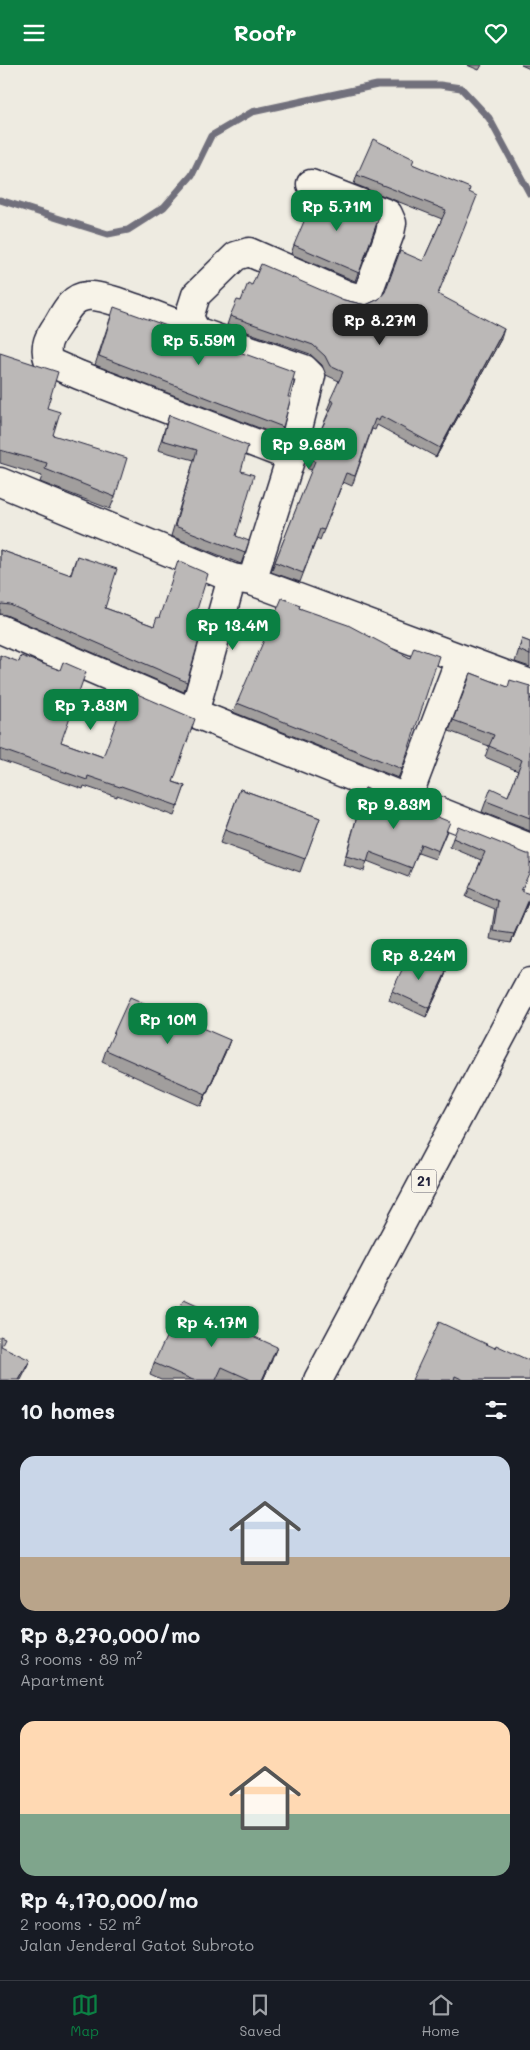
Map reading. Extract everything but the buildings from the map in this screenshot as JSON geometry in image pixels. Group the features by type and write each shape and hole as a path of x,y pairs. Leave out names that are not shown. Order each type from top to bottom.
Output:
{"main road":[{"path":"196,331 189,317 196,295 236,256 249,253 347,295 361,299 367,295 390,233 392,223 388,214 311,184"},
{"path":"194,713 242,579 291,457 311,376 304,369 103,298 86,295 71,302 47,341 46,353 49,362 78,375 291,457"},
{"path":"0,482 242,579 530,684"},
{"path":"0,629 194,713 530,849"},
{"path":"407,799 460,659"},
{"name":"21","path":"318,1380 530,982"}],"waterway":[{"path":"0,200 108,234 128,230 164,207 192,175 211,136 252,112 377,85 440,85 461,88 489,118 530,194"}]}
